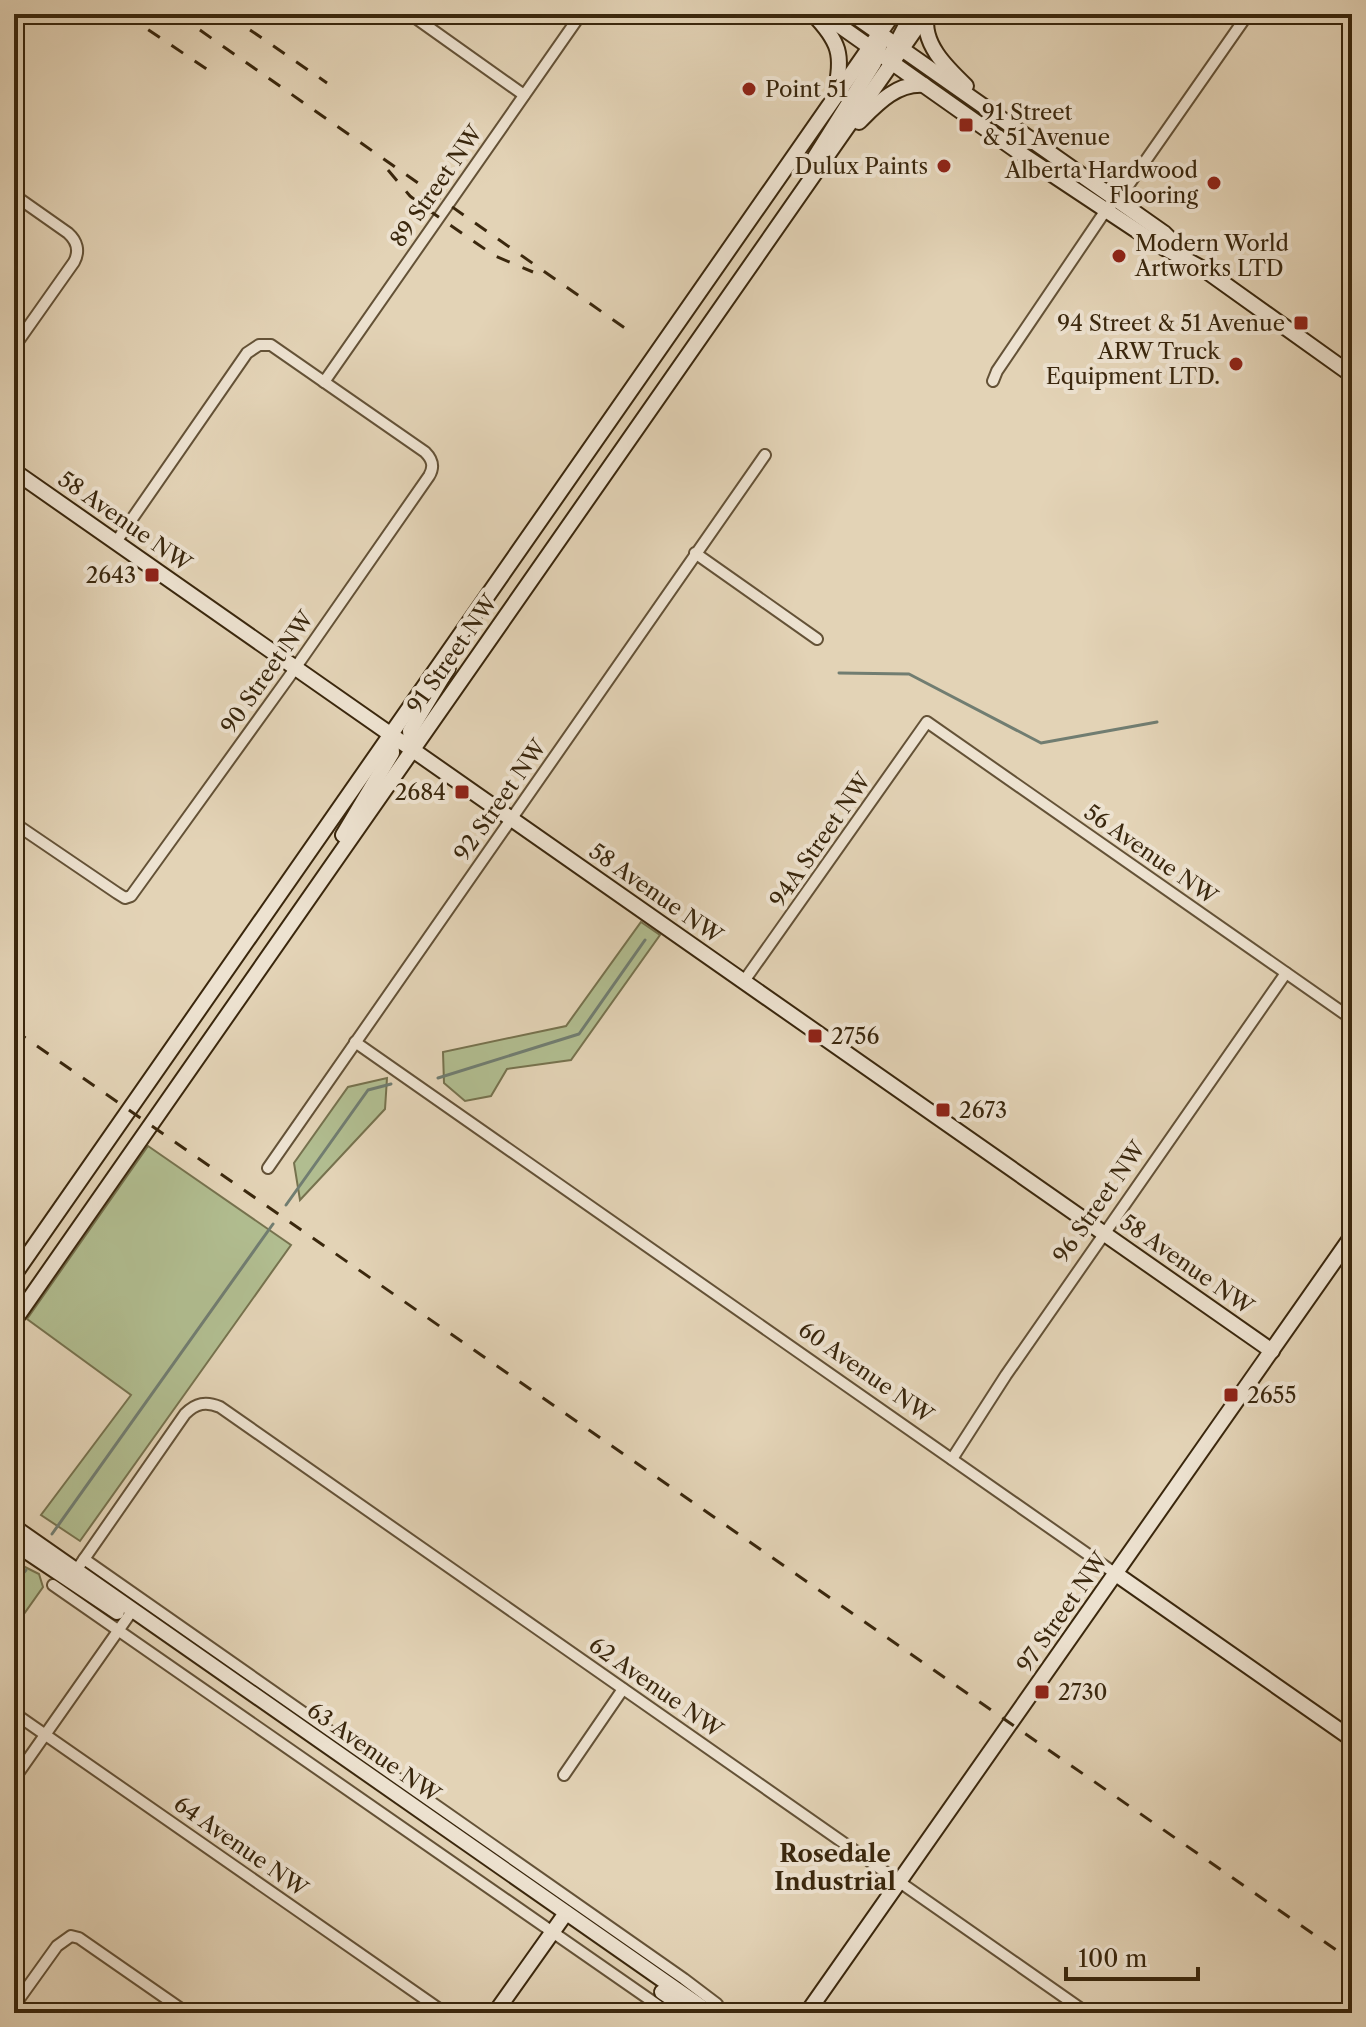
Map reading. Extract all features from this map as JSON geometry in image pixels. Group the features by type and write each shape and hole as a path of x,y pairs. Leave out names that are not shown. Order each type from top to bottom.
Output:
{"main road":[{"path":"813,14 832,36 840,57 840,72 833,100"},
{"path":"823,14 924,85 1112,206 1164,233 1193,262 1352,375"},
{"path":"852,14 994,114 1112,206"},
{"path":"802,190 809,166 893,14"},
{"path":"899,46 912,14"},
{"path":"893,63 891,57 927,14"},
{"path":"927,14 925,29 932,46 949,69 994,114"},
{"name":"91 Street NW","path":"14,1275 833,100 874,50"},
{"name":"91 Street NW","path":"14,1321 893,63"},
{"path":"830,150 884,99 907,86 924,85"},
{"name":"58 Avenue NW","path":"14,471 1272,1351"},
{"path":"412,749 410,731 468,637 476,614"},
{"path":"321,880 351,819 392,753 391,734"},
{"name":"97 Street NW","path":"807,2013 1352,1236"},
{"name":"63 Avenue NW","path":"14,1527 76,1570 126,1619 710,2013"},
{"name":"63 Avenue NW","path":"14,1543 76,1570"},
{"name":"60 Avenue NW","path":"1116,1574 1352,1739"},
{"path":"495,2013 564,1917"},
{"name":"63 Avenue NW","path":"564,1917 693,2013"}],"street":[{"path":"410,14 524,95"},
{"name":"89 Street NW","path":"324,382 581,14"},
{"path":"993,381 997,371 1248,14"},
{"path":"14,195 68,233 77,246 76,258 14,347"},
{"path":"116,542 247,353 259,345 271,345 324,382"},
{"name":"90 Street NW","path":"14,823 125,898 131,896 296,667 429,476 432,463 425,452 324,382"},
{"name":"92 Street NW","path":"268,1168 765,455"},
{"path":"695,553 817,639"},
{"name":"56 Avenue NW","path":"927,722 1352,1019"},
{"name":"94A Street NW","path":"744,981 927,722"},
{"name":"96 Street NW","path":"952,1459 1006,1375 1286,973"},
{"name":"60 Avenue NW","path":"355,1042 1116,1574"},
{"name":"62 Avenue NW","path":"76,1570 185,1414 198,1404 220,1407 1087,2013"},
{"name":"63 Avenue NW","path":"76,1570 564,1917 669,2013"},
{"name":"63 Avenue NW","path":"53,1585 126,1619 564,1917"},
{"path":"14,1779 126,1619"},
{"path":"564,1775 623,1689"},
{"name":"64 Avenue NW","path":"14,1713 445,2013"},
{"path":"14,2006 57,1946 67,1937 79,1938 187,2013"}],"green space":[{"path":"641,922 660,935 571,1060 507,1069 491,1096 465,1101 444,1083 443,1052 566,1026"},
{"path":"387,1078 385,1109 300,1200 294,1163 348,1087"},
{"path":"148,1146 291,1245 80,1541 41,1515 131,1395 27,1319"},
{"path":"19,1564 39,1574 43,1587 14,1628 14,1566"}],"waterway":[{"path":"839,673 909,674 1041,743 1157,722"},
{"path":"438,1078 579,1034 645,940"},
{"path":"286,1205 368,1090 391,1084"},
{"path":"52,1534 273,1224"},
{"path":"14,1584 26,1570"}],"railway":[{"path":"125,14 214,74"},
{"path":"177,14 632,333"},
{"path":"227,14 327,83"},
{"path":"388,170 424,207 495,256 533,272"},
{"path":"14,1030 1352,1961"}],"place":[{"name":"Point 51","path":"749,89"},
{"name":"91 Street & 51 Avenue","path":"966,125"},
{"name":"Dulux Paints","path":"944,166"},
{"name":"Alberta Hardwood Flooring","path":"1214,183"},
{"name":"Modern World Artworks LTD","path":"1119,256"},
{"name":"94 Street & 51 Avenue","path":"1301,323"},
{"name":"ARW Truck Equipment LTD.","path":"1236,364"},
{"name":"2643","path":"152,575"},
{"name":"2684","path":"462,792"},
{"name":"2756","path":"815,1036"},
{"name":"2673","path":"943,1110"},
{"name":"2655","path":"1231,1395"},
{"name":"2730","path":"1042,1692"}],"district":[{"name":"Rosedale Industrial","path":"835,1868"}]}
